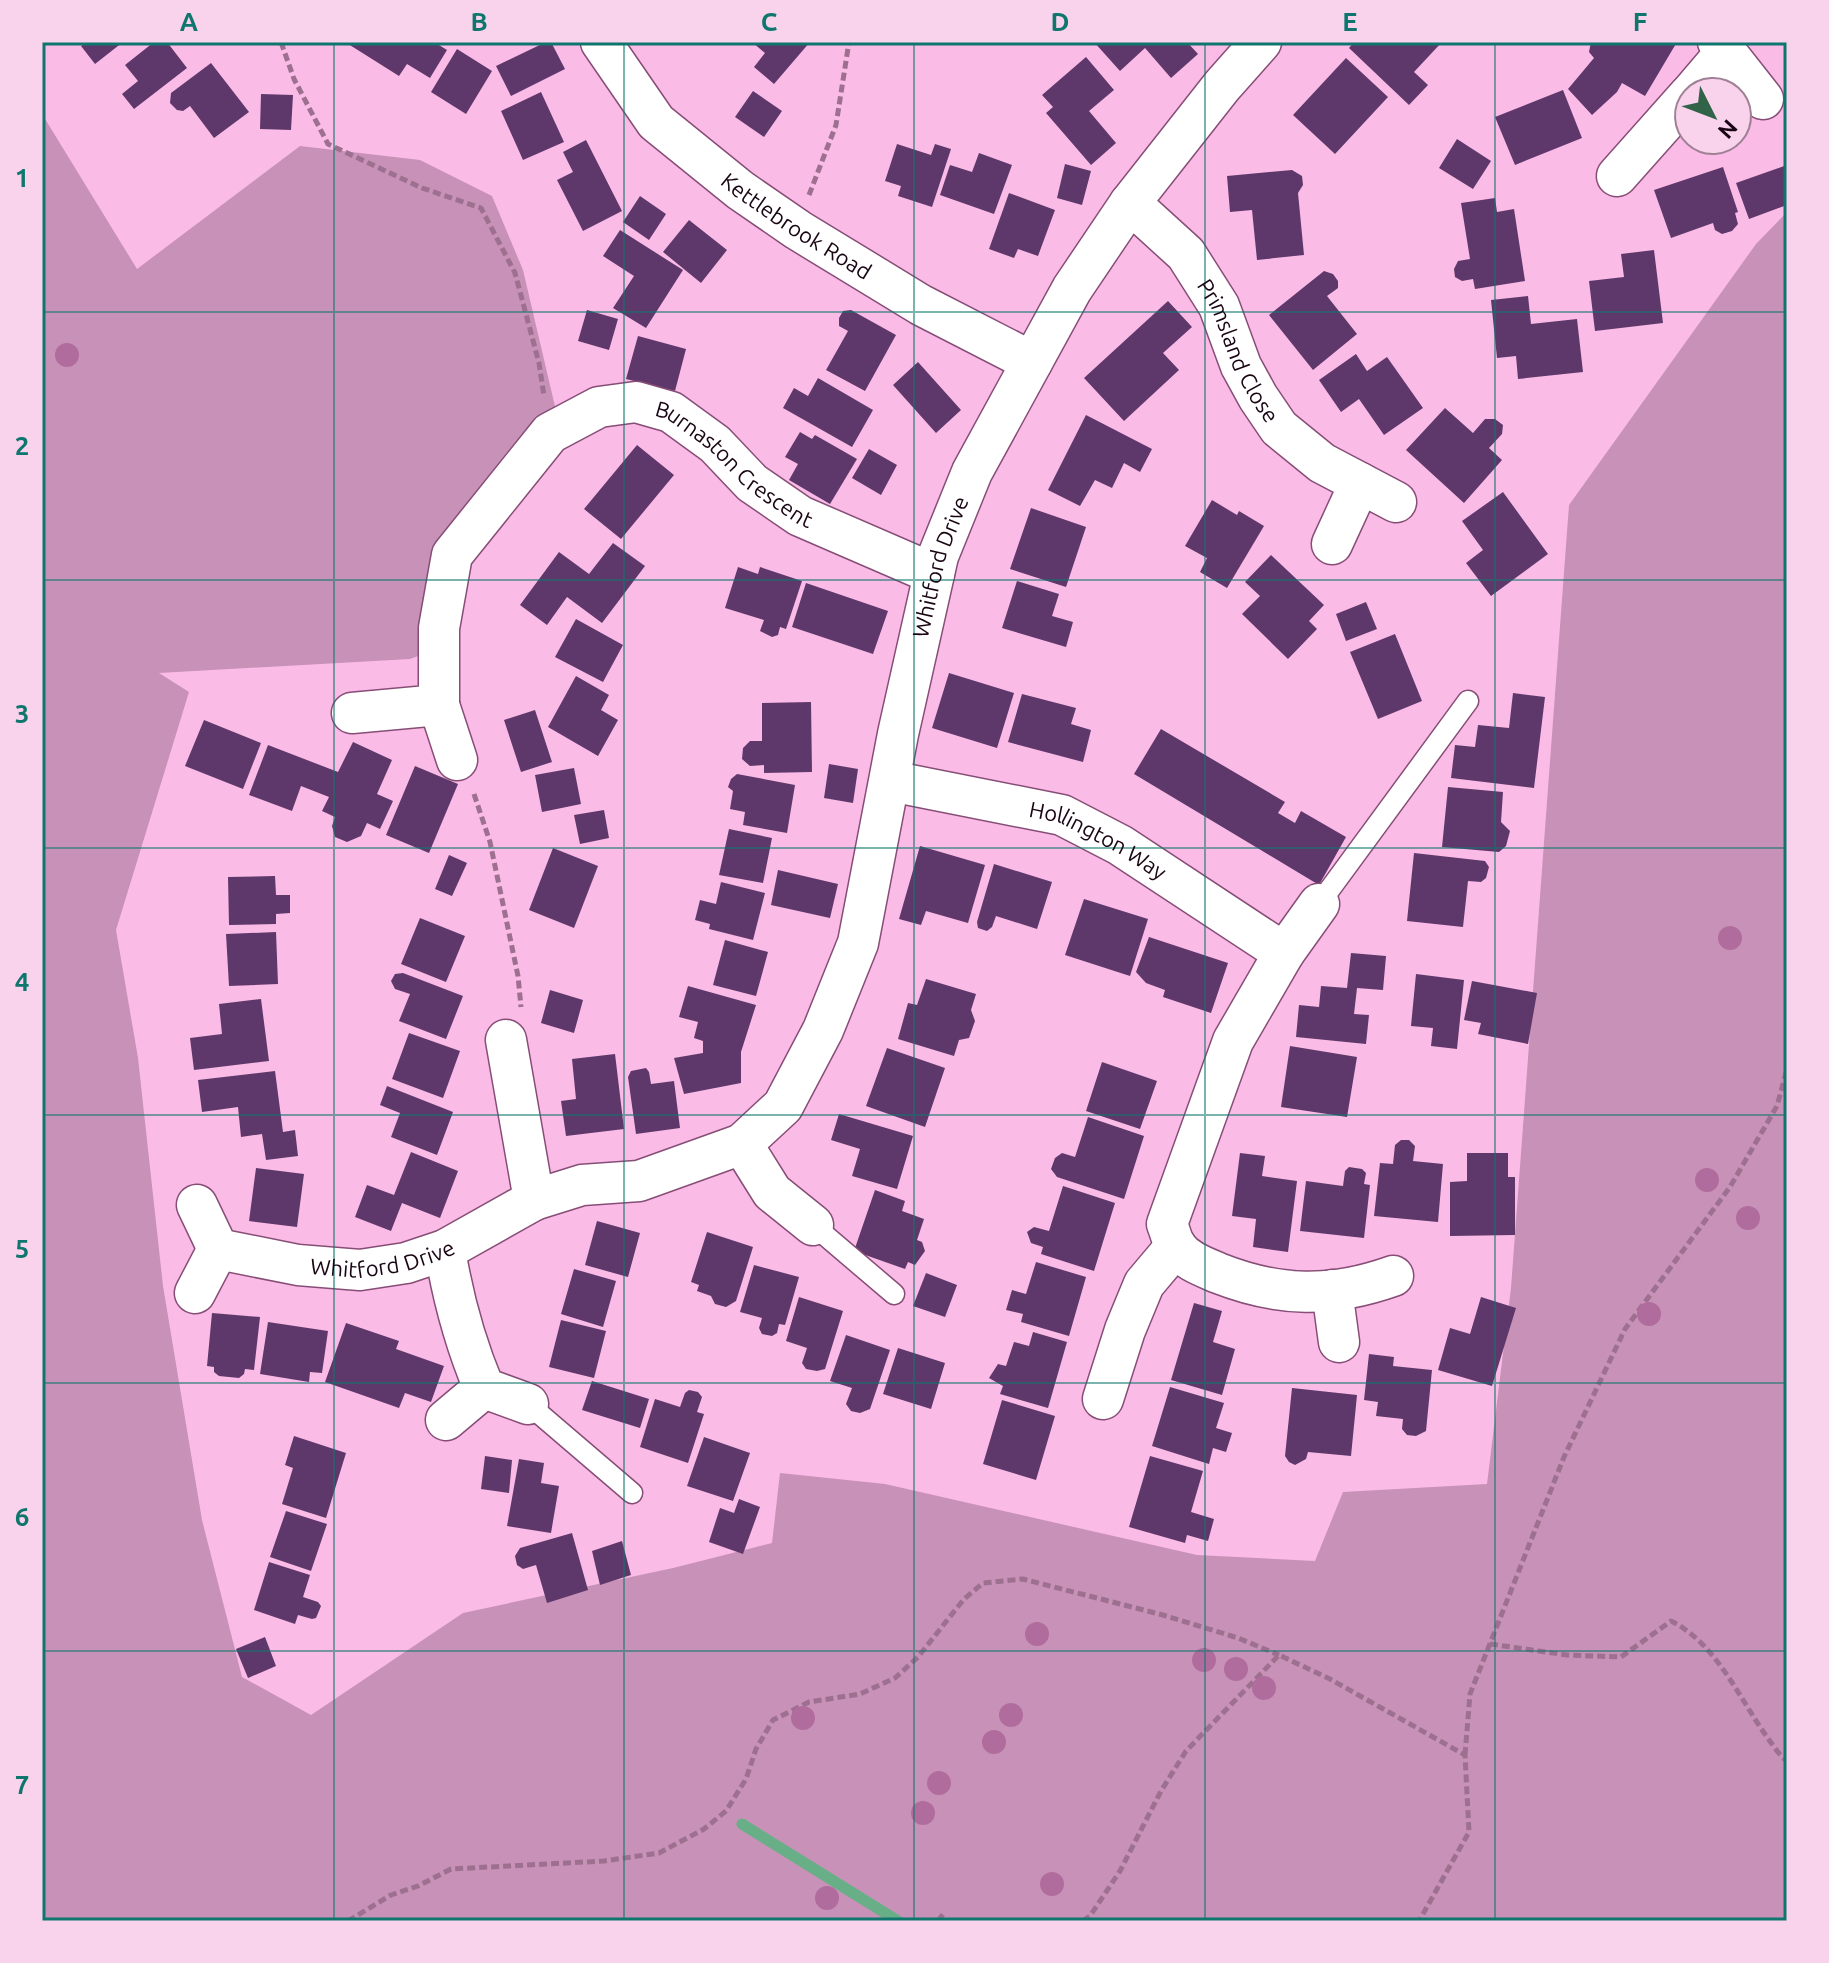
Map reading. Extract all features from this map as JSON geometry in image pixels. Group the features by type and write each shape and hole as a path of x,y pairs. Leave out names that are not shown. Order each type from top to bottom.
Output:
{"street":[{"name":"Kettlebrook Road","path":"601,42 656,122 740,190 798,230 921,305 1032,362"},
{"name":"Whitford Drive","path":"218,1249 298,1265 360,1270 406,1263 445,1250 534,1200 582,1185 639,1181 742,1144 783,1106 823,1030 858,943 938,556 972,472 1072,289 1130,203 1222,86 1261,42"},
{"path":"1702,76 1722,47 1763,99"},
{"path":"1617,176 1673,113"},
{"name":"Primsland Close","path":"1130,203 1186,254 1219,306 1241,366 1279,428 1322,463 1396,502"},
{"name":"Burnaston Crescent","path":"457,760 439,705 439,628 452,555 550,433 599,407 636,402 671,412 715,444 752,483 800,516 934,574"},
{"path":"1332,544 1360,483"},
{"path":"352,713 439,705"},
{"name":"Hollington Way","path":"890,781 1062,815 1120,845 1284,953"},
{"path":"1319,904 1284,953 1233,1041 1167,1224 1176,1246 1192,1262 1241,1282 1280,1292 1359,1288 1393,1276"},
{"path":"506,1040 534,1200"},
{"path":"742,1144 772,1192 813,1225"},
{"path":"195,1293 218,1249 197,1205"},
{"path":"1103,1399 1125,1330 1144,1284 1176,1246"},
{"path":"445,1250 452,1295 465,1343 484,1388 528,1404"},
{"path":"1332,1290 1339,1342"},
{"path":"446,1420 484,1388"}],"lane":[{"path":"1319,904 1468,701"},
{"path":"813,1225 894,1294"},
{"path":"528,1404 632,1493"}],"path":[{"path":"281,42 294,79 328,144 422,188 481,208 515,273 539,363 550,433"},
{"path":"798,230 836,125 849,42"},
{"path":"457,760 476,799 490,842 518,976 524,1033 506,1040"},
{"path":"1419,1921 1469,1832 1465,1755 1470,1694 1564,1457 1625,1329 1730,1187 1777,1106 1787,1069"},
{"path":"348,1921 391,1895 418,1886 451,1869 604,1861 659,1853 704,1829 726,1811 746,1779 756,1749 773,1720 809,1702 860,1694 895,1678 918,1657 964,1599 983,1583 1023,1579 1238,1638 1330,1679 1465,1755"},
{"path":"1490,1644 1567,1655 1621,1657 1671,1621 1686,1628 1716,1662 1787,1761"},
{"path":"1083,1921 1090,1916 1120,1871 1161,1791 1186,1751 1279,1655"},
{"path":"939,1920 944,1913"}],"shaded area":[{"path":"42,114 137,269 300,146 420,160 492,196 523,270 557,415 437,547 429,652 410,659 159,673 189,692 116,930 138,1058 163,1286 202,1520 242,1677 311,1715 463,1613 673,1568 772,1543 780,1473 885,1484 1197,1555 1315,1561 1343,1492 1487,1484 1511,1288 1569,505 1756,244 1787,212 1787,1921 42,1921"}],"building":[{"path":"87,42 123,42 95,64 81,46"},
{"path":"154,42 167,42 187,68 134,109 122,94 138,81 125,65"},
{"path":"345,42 434,42 447,50 430,78 407,64 399,76"},
{"path":"551,42 565,69 511,96 496,66"},
{"path":"752,42 810,42 774,84 754,67 765,53"},
{"path":"1094,42 1187,42 1198,54 1171,78 1145,48 1120,71"},
{"path":"1354,42 1442,42 1414,72 1428,85 1409,105 1349,48"},
{"path":"1591,42 1677,42 1645,96 1622,83 1617,92 1592,115 1568,89 1594,58 1589,52"},
{"path":"457,49 492,71 466,114 431,92"},
{"path":"1086,57 1114,90 1089,111 1116,143 1091,165 1046,113 1053,107 1042,95"},
{"path":"1346,58 1388,97 1335,154 1293,115"},
{"path":"211,63 249,112 214,138 190,106 183,111 170,103 171,93"},
{"path":"1563,90 1582,138 1515,165 1495,117"},
{"path":"753,91 782,111 764,137 735,117"},
{"path":"541,92 564,142 523,160 501,111"},
{"path":"261,94 293,95 291,130 260,129"},
{"path":"1457,139 1491,161 1473,189 1439,168"},
{"path":"586,140 622,211 583,231 557,180 573,172 563,152"},
{"path":"897,144 931,155 935,144 951,149 932,207 898,196 901,186 885,181"},
{"path":"979,153 1012,165 994,214 940,195 950,165 972,172"},
{"path":"1065,164 1091,171 1082,205 1057,198"},
{"path":"1787,165 1787,205 1749,219 1736,183"},
{"path":"1723,167 1738,212 1735,213 1738,224 1732,231 1722,234 1715,230 1713,223 1671,238 1654,190"},
{"path":"1292,170 1302,176 1303,185 1298,193 1304,255 1257,260 1252,210 1230,212 1227,176"},
{"path":"1009,193 1055,210 1038,256 1018,249 1014,258 989,249"},
{"path":"640,196 666,214 649,240 623,222"},
{"path":"1495,198 1497,212 1514,209 1525,281 1475,289 1473,279 1462,281 1455,277 1454,269 1458,261 1470,259 1461,203"},
{"path":"689,220 727,250 701,283 663,252"},
{"path":"620,230 683,270 646,328 613,308 634,276 603,256"},
{"path":"1654,250 1663,323 1595,331 1589,281 1624,277 1621,254"},
{"path":"1324,271 1333,274 1338,281 1338,288 1327,296 1357,334 1313,370 1269,315"},
{"path":"1528,296 1531,324 1577,319 1583,372 1518,379 1516,356 1497,358 1491,300"},
{"path":"1168,301 1192,327 1163,353 1179,370 1124,421 1084,378"},
{"path":"587,310 618,319 609,350 578,341"},
{"path":"851,310 896,335 865,391 826,370 848,331 839,326 839,318 843,311"},
{"path":"638,336 686,349 675,391 626,379"},
{"path":"1356,354 1367,371 1387,357 1423,408 1384,435 1359,399 1341,412 1319,380"},
{"path":"918,362 961,410 936,433 893,385"},
{"path":"818,378 873,410 852,447 783,408 794,388 808,396"},
{"path":"1445,408 1473,433 1485,419 1495,419 1503,425 1502,434 1489,448 1502,460 1464,503 1406,450"},
{"path":"1086,415 1152,449 1140,472 1124,463 1112,488 1095,480 1080,506 1048,490"},
{"path":"800,432 812,439 815,435 857,459 830,504 789,480 798,464 785,457"},
{"path":"637,445 674,475 621,539 584,509"},
{"path":"869,449 897,465 881,495 852,478"},
{"path":"1503,492 1548,554 1491,596 1466,563 1483,550 1462,521"},
{"path":"1212,500 1264,526 1227,588 1200,572 1207,558 1185,546"},
{"path":"1031,508 1086,527 1066,587 1010,569"},
{"path":"613,543 645,566 602,623 567,597 547,625 520,605 559,552 589,574"},
{"path":"1271,555 1324,605 1309,621 1317,629 1288,659 1242,614 1260,596 1245,582"},
{"path":"738,567 758,574 760,567 802,581 786,629 780,627 778,635 772,637 760,631 764,620 725,608"},
{"path":"1017,581 1059,594 1052,616 1073,622 1066,647 1002,628"},
{"path":"806,583 888,611 873,654 792,627"},
{"path":"1366,602 1377,629 1346,641 1336,614"},
{"path":"576,619 623,645 603,682 555,657"},
{"path":"1395,634 1422,701 1378,719 1350,652"},
{"path":"949,673 1014,693 997,748 932,728"},
{"path":"576,676 609,695 601,710 618,720 598,756 548,727"},
{"path":"1513,693 1545,697 1534,788 1451,778 1455,745 1475,747 1478,725 1509,728"},
{"path":"1022,694 1076,708 1071,724 1091,730 1083,762 1008,742"},
{"path":"811,702 812,772 764,773 764,765 750,766 742,759 743,748 750,741 762,741 762,703"},
{"path":"535,710 552,762 521,772 504,720"},
{"path":"204,720 261,743 243,789 185,766"},
{"path":"1161,729 1285,802 1278,813 1295,823 1301,811 1346,837 1319,885 1134,774"},
{"path":"353,742 392,760 377,794 393,801 380,829 367,823 361,836 347,842 335,837 332,826 335,817 322,811 329,797 301,786 292,811 249,795 268,745 338,772"},
{"path":"829,764 858,769 853,803 824,798"},
{"path":"415,766 458,784 429,853 386,835"},
{"path":"574,768 581,804 542,812 535,775"},
{"path":"737,774 795,785 787,833 743,825 745,812 730,809 733,791 728,787"},
{"path":"1448,787 1503,792 1501,822 1510,831 1506,846 1499,852 1442,847"},
{"path":"604,810 609,838 580,844 574,815"},
{"path":"729,829 772,838 763,883 719,875"},
{"path":"920,846 985,865 968,923 926,911 921,925 899,919"},
{"path":"553,848 598,866 574,928 529,910"},
{"path":"1414,853 1485,861 1489,867 1486,878 1481,882 1468,881 1463,927 1407,921"},
{"path":"449,855 467,863 452,896 435,889"},
{"path":"994,864 1052,882 1037,929 996,916 987,931 978,928 977,922"},
{"path":"778,870 838,884 830,918 771,905"},
{"path":"275,876 276,895 290,895 290,913 276,914 276,924 229,925 228,877"},
{"path":"721,882 765,893 753,940 709,929 710,924 695,920 700,900 716,904"},
{"path":"1084,899 1148,919 1130,976 1065,955"},
{"path":"420,918 465,936 446,982 401,964"},
{"path":"276,932 278,984 229,986 226,934"},
{"path":"1149,937 1228,963 1211,1013 1163,997 1165,990 1146,983 1136,972"},
{"path":"725,940 768,952 756,996 713,985"},
{"path":"1351,953 1386,956 1383,990 1357,988 1354,1014 1369,1015 1366,1044 1296,1037 1299,1005 1319,1007 1321,986 1347,988"},
{"path":"403,973 463,996 446,1039 399,1021 410,994 395,989 391,981 395,974"},
{"path":"1416,974 1464,980 1457,1049 1431,1046 1433,1028 1411,1026"},
{"path":"926,979 976,994 971,1010 975,1021 969,1038 959,1040 954,1056 898,1039 908,1003 917,1005"},
{"path":"1472,981 1537,993 1528,1044 1478,1034 1481,1023 1464,1020"},
{"path":"688,986 756,1005 741,1052 741,1083 684,1094 674,1058 703,1053 703,1041 694,1038 698,1022 679,1017"},
{"path":"550,990 583,1000 574,1033 541,1023"},
{"path":"261,999 269,1061 194,1070 190,1038 222,1034 219,1004"},
{"path":"409,1033 460,1051 443,1098 392,1079"},
{"path":"1290,1046 1357,1057 1347,1117 1281,1107"},
{"path":"887,1048 945,1068 925,1127 866,1106"},
{"path":"615,1054 624,1129 566,1136 561,1101 576,1099 572,1059"},
{"path":"1102,1062 1157,1081 1140,1129 1086,1111"},
{"path":"646,1068 651,1084 674,1081 680,1128 636,1134 628,1077 631,1071"},
{"path":"275,1071 283,1132 295,1130 298,1156 266,1160 262,1134 241,1137 238,1107 202,1112 198,1080"},
{"path":"387,1086 453,1112 437,1155 391,1137 400,1113 380,1105"},
{"path":"839,1114 913,1136 897,1189 852,1176 860,1149 831,1140"},
{"path":"1088,1117 1144,1136 1124,1199 1057,1177 1051,1169 1055,1158 1062,1153 1075,1157"},
{"path":"1401,1140 1409,1140 1415,1146 1413,1161 1443,1164 1438,1222 1374,1216 1380,1163 1393,1164 1395,1145"},
{"path":"411,1152 458,1171 440,1218 402,1203 391,1231 355,1217 367,1185 394,1195"},
{"path":"1240,1153 1265,1156 1262,1176 1297,1181 1288,1252 1253,1247 1256,1219 1232,1216"},
{"path":"1467,1153 1508,1153 1508,1177 1515,1177 1515,1235 1450,1236 1450,1182 1467,1181"},
{"path":"1349,1167 1362,1169 1366,1173 1364,1184 1370,1185 1364,1238 1300,1231 1306,1181 1343,1186 1345,1171"},
{"path":"256,1168 304,1174 297,1227 249,1221"},
{"path":"1063,1186 1115,1203 1094,1271 1041,1254 1043,1247 1031,1243 1027,1232 1034,1227 1049,1231"},
{"path":"875,1190 905,1201 902,1211 924,1219 917,1240 922,1242 925,1251 915,1265 908,1262 905,1269 854,1251"},
{"path":"597,1221 640,1233 628,1277 585,1265"},
{"path":"707,1232 753,1247 736,1301 726,1307 715,1304 711,1296 697,1291 699,1285 691,1282"},
{"path":"1036,1262 1086,1277 1069,1336 1021,1322 1023,1314 1006,1310 1012,1290 1026,1294"},
{"path":"754,1265 799,1277 785,1325 779,1324 777,1333 772,1336 762,1334 759,1328 762,1318 740,1312"},
{"path":"574,1269 616,1281 603,1327 561,1314"},
{"path":"926,1273 957,1285 945,1317 913,1306"},
{"path":"799,1297 843,1311 825,1369 806,1369 802,1363 807,1348 786,1341"},
{"path":"1481,1297 1516,1308 1492,1386 1438,1370 1450,1328 1470,1334"},
{"path":"1194,1303 1222,1311 1213,1342 1235,1349 1222,1395 1171,1380"},
{"path":"212,1313 260,1317 254,1370 245,1369 239,1378 219,1376 214,1372 214,1367 207,1366"},
{"path":"561,1320 606,1331 594,1378 549,1367"},
{"path":"268,1322 328,1331 322,1373 310,1372 309,1382 260,1374"},
{"path":"346,1323 399,1341 396,1349 444,1366 431,1402 405,1393 399,1408 325,1382"},
{"path":"1033,1332 1067,1342 1048,1408 1000,1394 1003,1386 989,1378 998,1364 1006,1366 1014,1342 1029,1346"},
{"path":"846,1335 890,1350 870,1409 860,1413 851,1411 846,1404 852,1388 830,1381"},
{"path":"898,1348 945,1363 931,1409 883,1394"},
{"path":"1369,1354 1394,1357 1393,1366 1432,1370 1426,1431 1416,1436 1407,1435 1402,1429 1403,1419 1376,1416 1378,1402 1364,1400"},
{"path":"592,1381 649,1399 640,1428 582,1410"},
{"path":"1170,1387 1224,1403 1216,1428 1232,1433 1226,1452 1213,1448 1209,1464 1152,1446"},
{"path":"1292,1388 1357,1395 1351,1456 1308,1452 1306,1459 1295,1465 1289,1462 1285,1456"},
{"path":"689,1390 698,1392 702,1397 697,1412 704,1414 688,1463 640,1447 655,1399 680,1407"},
{"path":"1002,1400 1055,1416 1036,1480 983,1464"},
{"path":"294,1436 346,1453 326,1518 282,1504 293,1468 285,1465"},
{"path":"704,1437 750,1453 733,1501 687,1486"},
{"path":"485,1456 512,1460 509,1493 481,1489"},
{"path":"1150,1456 1203,1471 1191,1512 1214,1519 1208,1541 1187,1535 1185,1543 1129,1527"},
{"path":"519,1459 544,1463 541,1483 559,1486 551,1533 507,1526"},
{"path":"739,1499 760,1507 743,1554 709,1542 720,1508 734,1513"},
{"path":"286,1511 327,1524 311,1571 270,1557"},
{"path":"572,1533 588,1590 547,1603 536,1565 523,1569 517,1565 515,1556 520,1548"},
{"path":"622,1541 631,1575 600,1585 592,1551"},
{"path":"269,1562 310,1575 303,1597 321,1606 316,1618 298,1615 295,1624 254,1610"},
{"path":"265,1637 276,1666 248,1678 236,1649"}],"waterway":[{"path":"742,1824 898,1921"}]}
